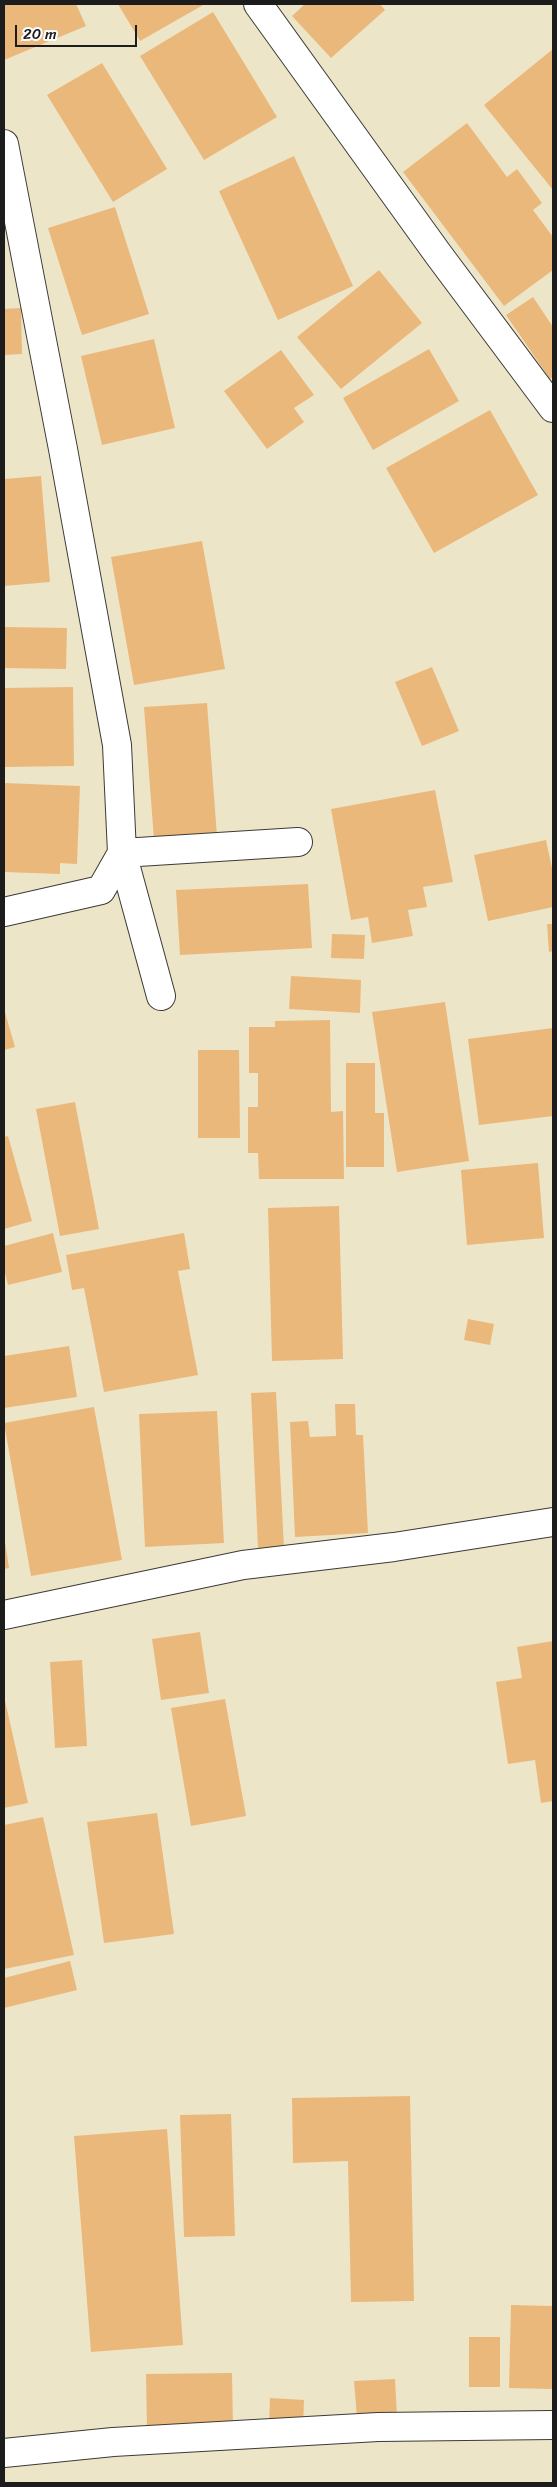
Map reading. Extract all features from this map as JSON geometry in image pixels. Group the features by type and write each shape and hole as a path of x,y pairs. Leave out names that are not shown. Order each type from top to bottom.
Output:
{"street":[{"path":"258,4 432,246 553,408"},
{"path":"4,144 63,449 117,745 122,853 161,996"},
{"path":"122,853 298,842"},
{"path":"4,912 101,890 122,853"},
{"path":"4,1615 243,1565 394,1547 553,1522"},
{"path":"4,2453 114,2442 368,2427 553,2425"}],"building":[{"path":"4,4 76,4 86,26 4,60"},
{"path":"118,4 205,4 140,41"},
{"path":"305,4 380,4 385,10 331,58 292,16"},
{"path":"213,12 277,117 204,160 140,56"},
{"path":"553,49 553,190 484,105"},
{"path":"102,63 167,169 113,202 47,95"},
{"path":"467,123 507,177 517,169 542,203 533,210 553,237 553,270 504,306 403,172"},
{"path":"294,156 353,286 278,320 219,191"},
{"path":"115,207 149,314 82,335 48,228"},
{"path":"379,270 422,323 341,389 297,337"},
{"path":"533,297 553,327 553,376 550,379 506,315"},
{"path":"21,308 22,354 4,355 4,309"},
{"path":"154,339 175,428 102,445 81,356"},
{"path":"429,349 459,401 373,450 343,398"},
{"path":"281,350 314,395 294,408 304,422 267,449 224,391"},
{"path":"490,410 538,495 434,553 386,468"},
{"path":"41,476 50,582 4,586 4,479"},
{"path":"202,541 225,669 134,685 111,557"},
{"path":"4,627 67,628 66,669 4,668"},
{"path":"432,667 459,731 422,746 395,682"},
{"path":"73,687 74,766 4,767 4,688"},
{"path":"207,703 217,836 154,840 144,707"},
{"path":"4,783 80,786 77,864 60,863 60,874 4,872"},
{"path":"435,790 453,882 423,887 427,907 408,910 413,936 372,943 368,917 351,920 331,809"},
{"path":"546,840 553,873 553,907 488,921 474,855"},
{"path":"308,884 312,948 180,955 176,890"},
{"path":"547,924 553,924 553,951 549,952"},
{"path":"332,934 365,935 364,959 331,958"},
{"path":"291,976 361,980 360,1013 289,1009"},
{"path":"445,1002 469,1161 397,1172 372,1012"},
{"path":"4,1009 15,1047 4,1050"},
{"path":"330,1020 331,1112 343,1111 344,1179 259,1179 258,1153 248,1153 248,1107 258,1107 258,1073 249,1073 249,1027 275,1027 275,1021"},
{"path":"553,1028 553,1116 479,1125 468,1039"},
{"path":"198,1050 239,1050 240,1138 198,1138"},
{"path":"346,1063 375,1063 375,1113 384,1113 384,1167 346,1167"},
{"path":"75,1102 99,1229 60,1236 36,1109"},
{"path":"8,1136 32,1221 4,1229 4,1137"},
{"path":"538,1163 544,1238 467,1245 461,1170"},
{"path":"339,1206 343,1359 272,1361 268,1208"},
{"path":"53,1233 62,1272 8,1285 4,1269 4,1246"},
{"path":"184,1233 190,1269 178,1271 198,1375 104,1392 84,1288 72,1290 66,1255"},
{"path":"468,1319 494,1324 490,1345 464,1340"},
{"path":"69,1346 77,1397 4,1408 4,1356"},
{"path":"276,1392 284,1548 258,1549 251,1393"},
{"path":"335,1404 355,1404 356,1435 363,1435 368,1533 295,1537 290,1422 308,1421 310,1437 336,1436"},
{"path":"94,1407 122,1560 31,1576 4,1423"},
{"path":"217,1411 224,1543 145,1547 139,1414"},
{"path":"4,1543 9,1568 4,1569"},
{"path":"200,1632 209,1693 161,1700 152,1639"},
{"path":"553,1641 553,1801 541,1803 535,1760 508,1764 496,1682 522,1678 517,1647"},
{"path":"82,1660 87,1746 55,1748 50,1662"},
{"path":"4,1696 28,1803 4,1808"},
{"path":"225,1699 246,1816 191,1826 171,1708"},
{"path":"157,1813 174,1934 104,1943 87,1822"},
{"path":"43,1817 74,1955 4,1969 4,1825"},
{"path":"70,1961 77,1990 4,2008 4,1978"},
{"path":"410,2096 414,2301 351,2302 348,2161 293,2163 292,2098"},
{"path":"231,2114 235,2236 184,2237 180,2115"},
{"path":"167,2129 183,2345 91,2352 74,2136"},
{"path":"511,2305 553,2306 553,2389 509,2388"},
{"path":"469,2337 500,2337 500,2387 469,2387"},
{"path":"232,2373 233,2428 147,2429 146,2374"},
{"path":"395,2379 397,2416 357,2418 354,2381"},
{"path":"270,2398 304,2400 303,2427 269,2426"}]}
